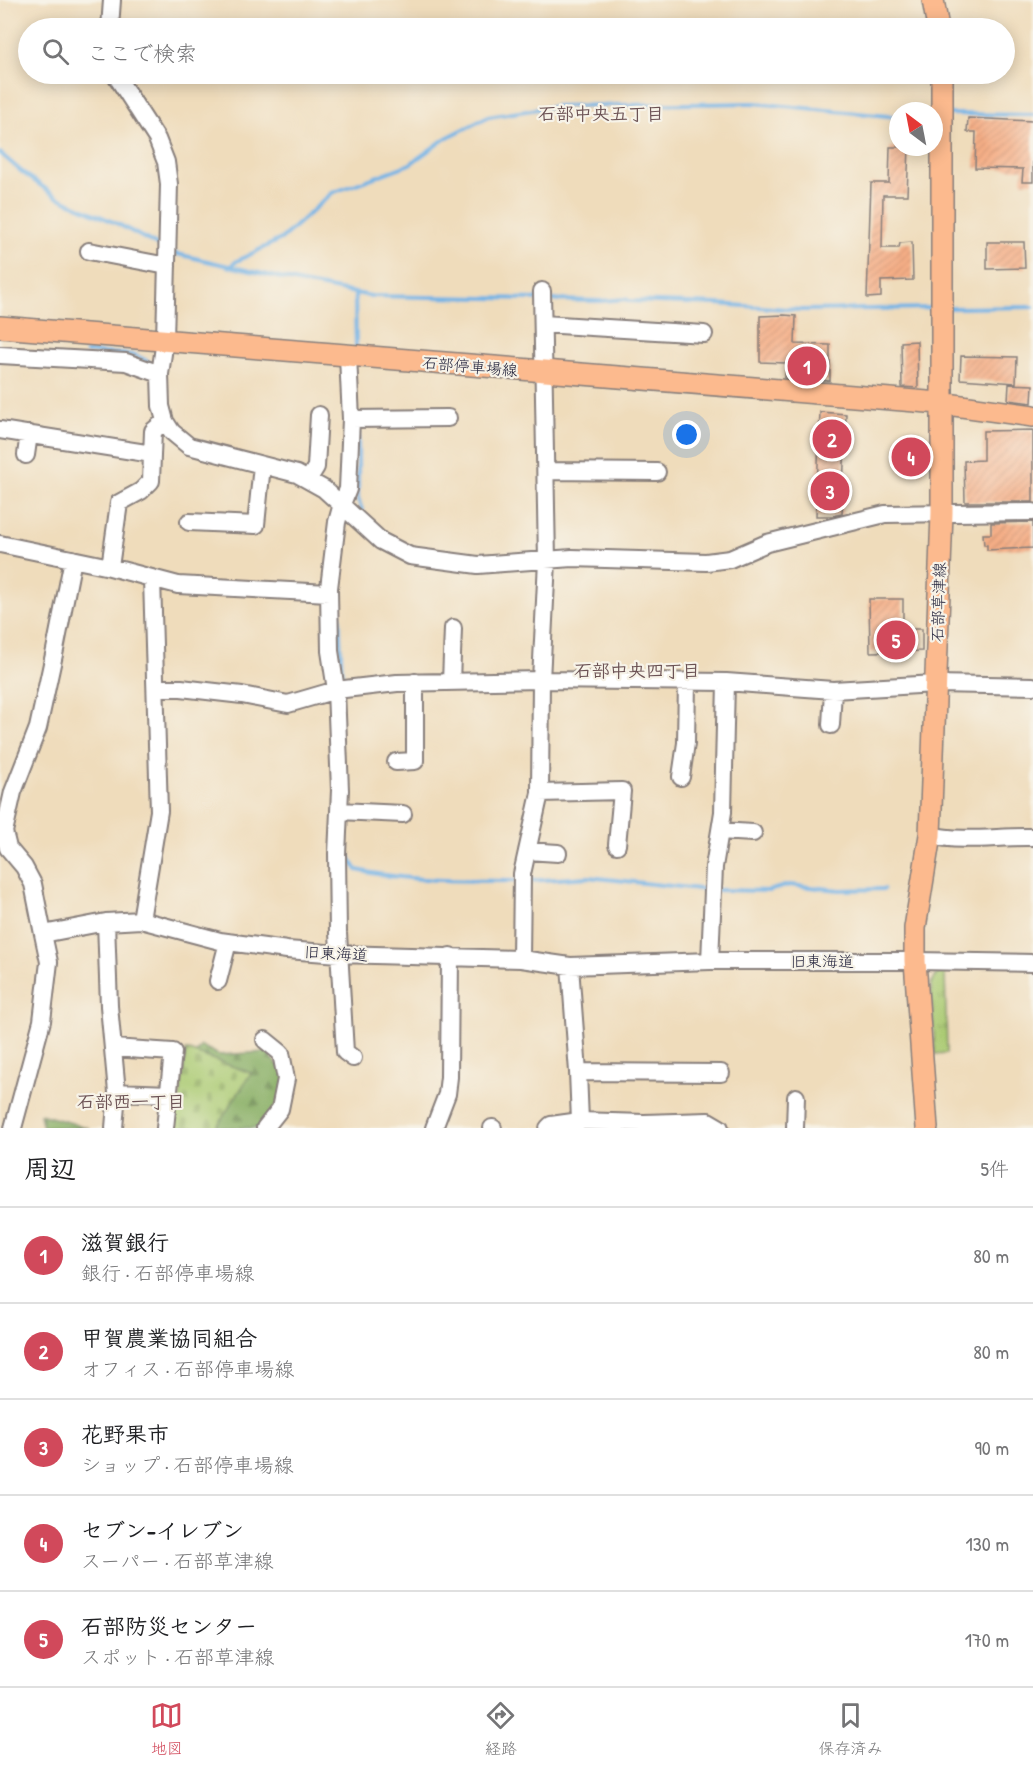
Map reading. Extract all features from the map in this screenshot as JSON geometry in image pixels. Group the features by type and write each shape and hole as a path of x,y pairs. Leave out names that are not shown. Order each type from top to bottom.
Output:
{"main road":[{"path":"933,0 936,18"},
{"name":"石部草津線","path":"927,1128 915,960 915,928 930,835 942,513 940,403 942,84"},
{"name":"石部停車場線","path":"0,327 940,403 1033,416"}],"street":[{"path":"111,18 112,0"},
{"path":"121,84 157,139 166,162 169,184 165,340 159,374 161,406 165,421 172,432 189,446 297,474 308,480 324,489 342,504 381,541 410,556 478,565 572,558 706,562 730,559 767,543 885,514 1033,512"},
{"path":"89,251 168,266"},
{"path":"521,959 522,874 540,793 541,680 547,561 542,291"},
{"path":"543,324 704,334"},
{"path":"0,356 126,362 159,374"},
{"path":"348,356 351,419 348,489 338,522 329,593 330,651 336,690 339,954 345,1052 353,1058"},
{"path":"308,480 316,467 319,415"},
{"path":"351,419 448,418"},
{"path":"110,567 118,503 141,491 151,480 153,431 165,421"},
{"path":"0,430 152,454"},
{"path":"26,454 29,434"},
{"path":"189,522 256,525 262,465"},
{"path":"546,471 650,476"},
{"path":"0,544 110,567 178,585 329,593"},
{"path":"13,1128 42,1021 49,962 33,884 24,867 8,848 3,821 38,728 56,651 73,559"},
{"path":"141,920 159,811 152,579"},
{"path":"451,682 453,628"},
{"path":"156,688 181,688 231,694 288,704 336,690 397,682 687,681 833,690 935,684 1033,686"},
{"path":"681,777 686,744 687,681"},
{"path":"396,762 414,761 415,682"},
{"path":"710,961 714,867 723,812 726,682"},
{"path":"831,725 833,690"},
{"path":"540,793 622,791 617,845"},
{"path":"339,811 403,814"},
{"path":"720,831 753,833"},
{"path":"930,835 950,839 1033,837"},
{"path":"527,851 558,853"},
{"name":"旧東海道","path":"43,934 106,922 141,920 228,942 286,950 339,954 521,959 570,966 710,961 915,960 1033,963"},
{"path":"106,922 117,1092 114,1128"},
{"path":"218,981 228,942"},
{"path":"435,1128 448,1085 450,956"},
{"path":"570,966 584,1125"},
{"path":"265,1040 281,1053 285,1078 280,1109 265,1128"},
{"path":"113,1048 173,1052 165,1128"},
{"path":"579,1072 721,1072"},
{"path":"117,1092 169,1094"},
{"path":"795,1128 796,1097"},
{"path":"548,1128 551,1125 708,1120 720,1128"}],"green space":[{"path":"945,970 947,1053 935,1054 931,984 937,974"},
{"path":"201,1046 219,1055 267,1052 289,1078 271,1128 214,1128 194,1055"},
{"path":"186,1050 251,1073 216,1128 176,1128 169,1115 178,1113"},
{"path":"40,1114 89,1128 43,1128"}],"building":[{"path":"968,118 1033,121 1033,182 1022,182 1023,169 975,168 976,132 967,132"},
{"path":"890,156 909,156 907,195 883,195 882,248 899,248 900,243 912,242 913,280 881,281 881,297 867,298 871,183 889,183"},
{"path":"987,242 1024,242 1025,268 987,269"},
{"path":"760,316 796,316 795,344 830,345 830,381 785,378 786,363 760,362"},
{"path":"917,341 918,388 902,387 901,342"},
{"path":"961,356 1017,357 1016,383 960,379"},
{"path":"1009,384 1033,385 1032,403 1008,400"},
{"path":"820,412 846,414 842,514 832,516 816,516"},
{"path":"1033,430 1033,502 965,502 964,461 983,460 983,431"},
{"path":"900,441 923,441 922,473 900,472"},
{"path":"1033,522 1033,548 987,550 987,545 984,545 983,534 991,534 991,523"},
{"path":"869,599 903,599 903,629 922,629 922,651 870,652"}],"waterway":[{"path":"229,267 281,239 332,193 410,164 446,138 488,117 556,106 754,103 889,116"},
{"path":"950,114 1033,115"},
{"path":"0,153 57,197 118,224 164,249"},
{"path":"173,253 302,283 371,296 539,299"},
{"path":"355,294 356,348"},
{"path":"546,300 626,299 629,301 801,310 937,308"},
{"path":"950,308 1033,307"},
{"path":"86,352 135,355 149,362"},
{"path":"357,515 362,510 358,499 358,433"},
{"path":"339,572 342,678"},
{"path":"344,850 357,870 377,874 436,880 516,881"},
{"path":"527,881 588,877 708,890"},
{"path":"718,890 768,891 789,885 840,890 884,889"}],"place":[{"name":"滋賀銀行","path":"807,366"},
{"name":"甲賀農業協同組合","path":"832,439"},
{"name":"セブン-イレブン","path":"911,457"},
{"name":"花野果市","path":"830,491"},
{"name":"石部防災センター","path":"896,640"}],"district":[{"name":"石部中央五丁目","path":"601,114"},
{"name":"石部中央四丁目","path":"637,671"},
{"name":"石部西一丁目","path":"131,1102"}]}
